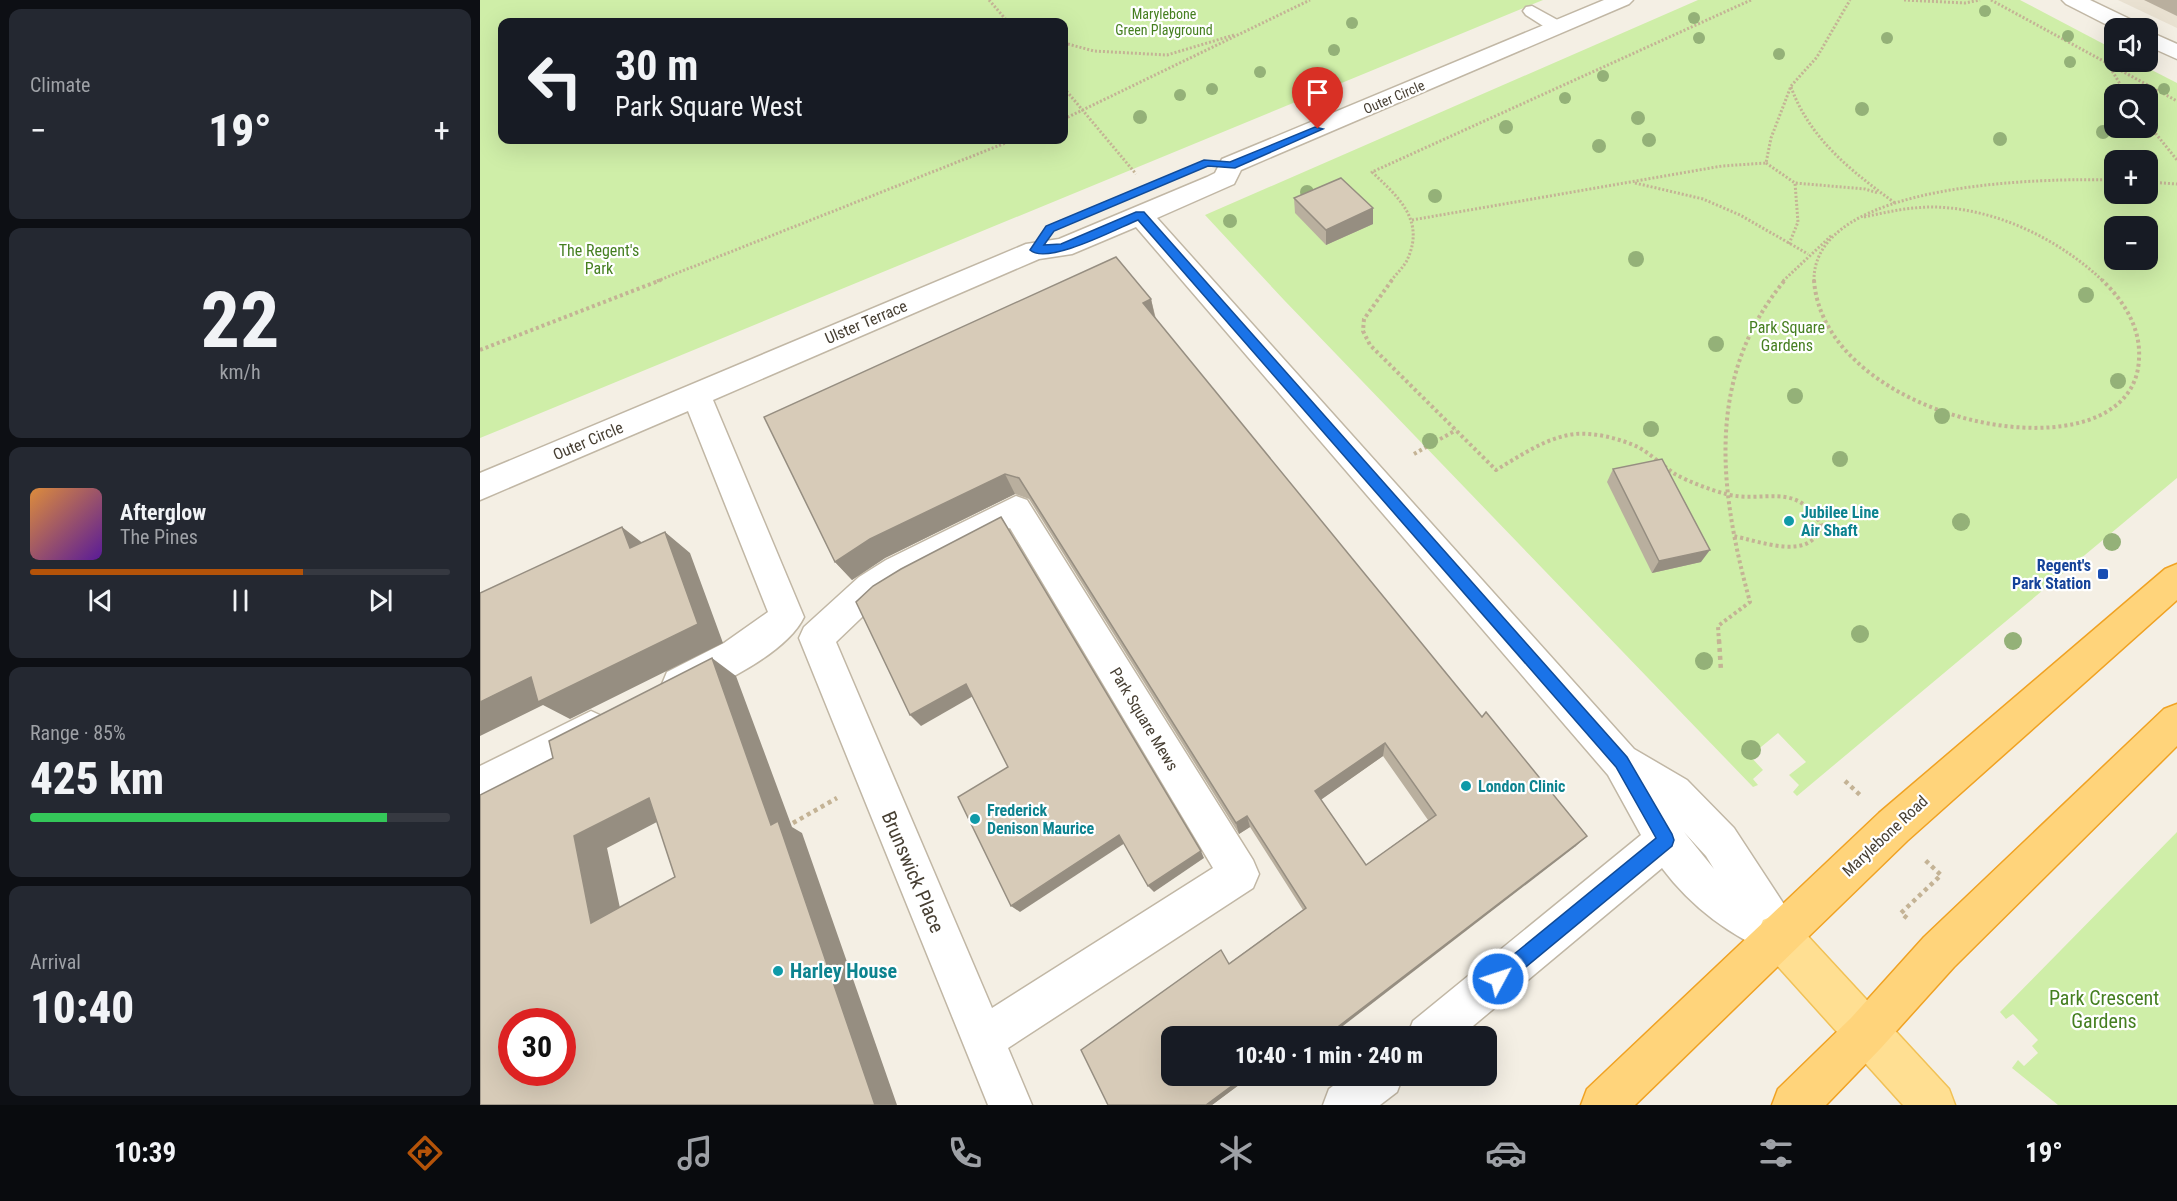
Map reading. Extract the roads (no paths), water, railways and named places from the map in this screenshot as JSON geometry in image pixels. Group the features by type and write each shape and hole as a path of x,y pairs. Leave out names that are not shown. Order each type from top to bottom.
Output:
{"highway":[{"name":"Marylebone Road","path":"1603,1105 1893,827 2177,579"},
{"path":"1794,1105 1866,1033 1939,952 2177,721"}],"main road":[{"path":"1779,935 1933,1105"}],"street":[{"name":"Outer Circle","path":"1140,215 1225,178 1232,165 1622,0"},
{"path":"2073,0 2110,18"},
{"path":"2158,43 2177,52"},
{"name":"Ulster Terrace","path":"1035,250 1050,228 1207,162 1232,165"},
{"path":"1140,215 1622,762 1666,840 1712,894 1779,935"},
{"name":"Ulster Terrace","path":"696,395 1035,250 1062,248 1140,215"},
{"name":"Outer Circle","path":"480,487 696,395"},
{"name":"Brunswick Place","path":"696,395 802,628 1010,1105"},
{"name":"Park Square Mews","path":"802,628 850,604 898,570 1016,509 1239,874 983,1039"},
{"path":"480,786 738,655 774,630 802,628"},
{"path":"1622,762 1674,793 1720,842 1779,935"},
{"path":"1440,1026 1666,840"},
{"path":"1345,1105 1369,1086"}],"lane":[{"path":"1532,11 1557,27"}],"place":[{"name":"Jubilee Line Air Shaft","path":"1789,521"},
{"name":"Regent's Park Station","path":"2103,574"},
{"name":"London Clinic","path":"1466,786"},
{"name":"Frederick Denison Maurice","path":"975,819"},
{"name":"Harley House","path":"778,971"}],"park label":[{"name":"Marylebone Green Playground","path":"1164,22"},
{"name":"The Regent's Park","path":"599,259"},
{"name":"Park Square Gardens","path":"1787,336"},
{"name":"Park Crescent Gardens","path":"2104,1010"}]}
